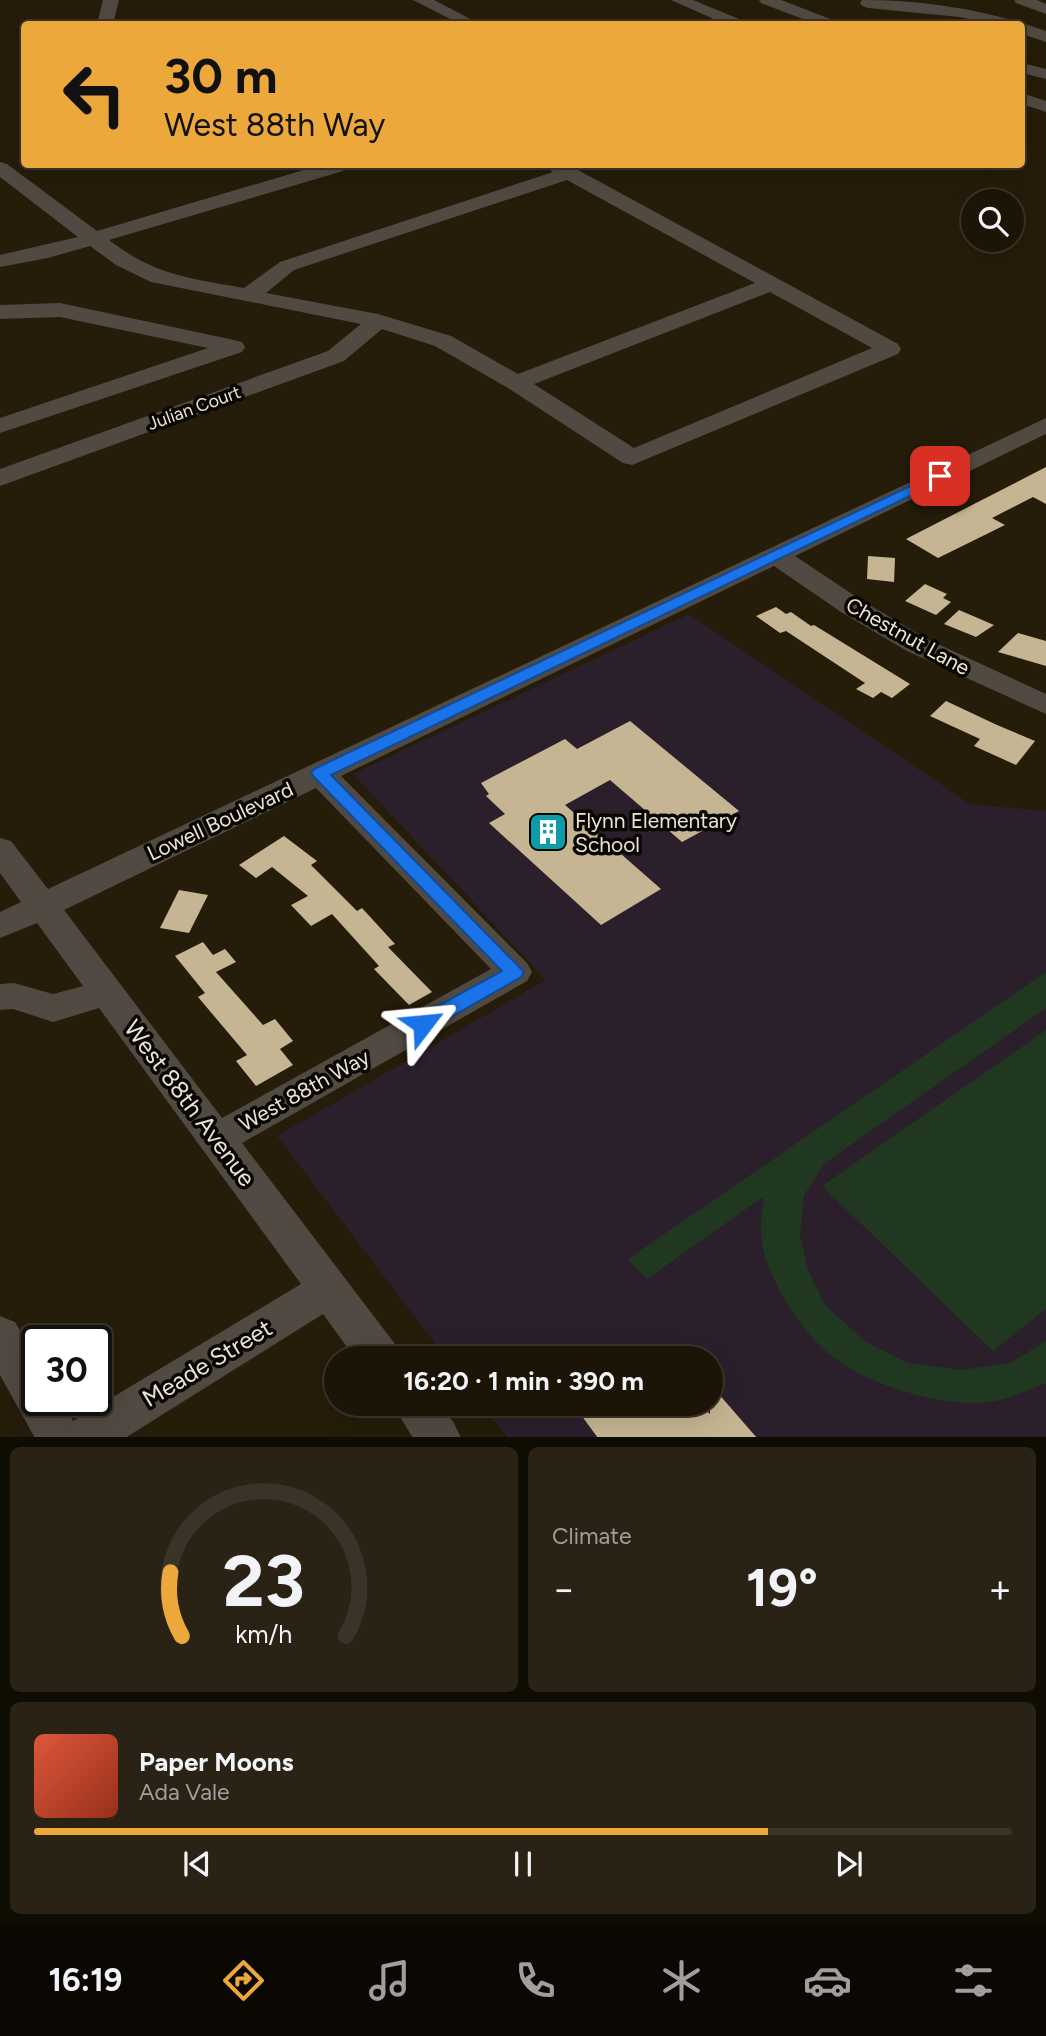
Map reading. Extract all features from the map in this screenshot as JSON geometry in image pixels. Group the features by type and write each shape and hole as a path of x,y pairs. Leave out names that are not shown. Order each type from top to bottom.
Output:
{"street":[{"path":"107,21 111,0"},
{"path":"421,0 466,21"},
{"path":"678,0 730,21"},
{"path":"767,0 818,21"},
{"path":"1022,0 1046,9"},
{"path":"831,21 861,7 944,5 1003,21"},
{"path":"1025,29 1046,37"},
{"path":"1025,69 1046,74"},
{"path":"1025,99 1046,107"},
{"path":"0,168 123,261 159,278 248,296 378,321 443,341 516,383 632,458 890,349 560,169 288,265 248,296"},
{"path":"0,261 48,252 328,168"},
{"path":"516,383 770,285"},
{"path":"0,312 60,310 234,346 0,426"},
{"name":"Julian Court","path":"0,478 336,356 378,321"},
{"name":"Lowell Boulevard","path":"0,926 1046,425"},
{"name":"Chestnut Lane","path":"776,555 851,606 917,645 1046,705"},
{"name":"West 88th Way","path":"217,1139 515,972 320,773"},
{"name":"West 88th Avenue","path":"0,849 371,1346"},
{"path":"0,997 6,995 25,999 50,1009 64,1007 107,990"},
{"name":"Meade Street","path":"85,1437 329,1289"},
{"path":"0,1335 21,1371"},
{"path":"47,1416 59,1437"},
{"path":"423,1416 439,1437"}],"shaded area":[{"path":"689,614 970,804 1046,811 1046,1437 508,1437 491,1416 723,1416 723,1346 437,1346 277,1136 546,980 353,774"}],"green space":[{"path":"1046,972 1046,1008 825,1163 804,1195 800,1235 808,1270 825,1305 866,1342 908,1363 961,1370 1011,1363 1046,1341 1046,1383 995,1401 955,1402 933,1399 888,1386 849,1368 808,1333 776,1285 761,1234 763,1197 647,1279 628,1259"},
{"path":"1046,1030 1046,1309 993,1351 822,1186"}],"building":[{"path":"1046,467 1046,504 1033,497 992,518 1005,525 938,558 906,539"},
{"path":"868,556 895,558 894,582 867,579"},
{"path":"925,584 947,594 943,598 951,602 936,615 905,601"},
{"path":"776,607 786,614 791,612 811,626 814,625 910,684 892,698 881,692 873,698 856,689 865,683 786,631 780,633 756,616"},
{"path":"959,610 994,625 976,637 944,624"},
{"path":"1018,633 1046,641 1046,666 998,652"},
{"path":"946,701 1035,741 1016,765 974,746 980,739 930,716"},
{"name":"Flynn Elementary School","path":"630,721 739,811 682,842 610,780 565,805 661,889 601,925 489,823 505,814 486,796 489,794 481,783 565,739 577,749"},
{"path":"284,836 317,861 311,865 357,911 362,908 395,944 388,947 432,992 409,1005 374,969 379,966 332,914 311,926 291,905 308,896 272,867 256,878 239,865"},
{"path":"179,890 208,895 189,933 160,928"},
{"path":"203,942 213,955 225,949 236,962 216,972 263,1025 275,1019 293,1041 280,1049 293,1065 256,1086 236,1061 247,1055 198,997 205,993 175,956"},
{"path":"723,1399 756,1437 597,1437 582,1416 723,1416"}],"place":[{"name":"Flynn Elementary School","path":"548,832"}],"route":[{"path":"423,1024 515,972 320,773 940,476"}]}
